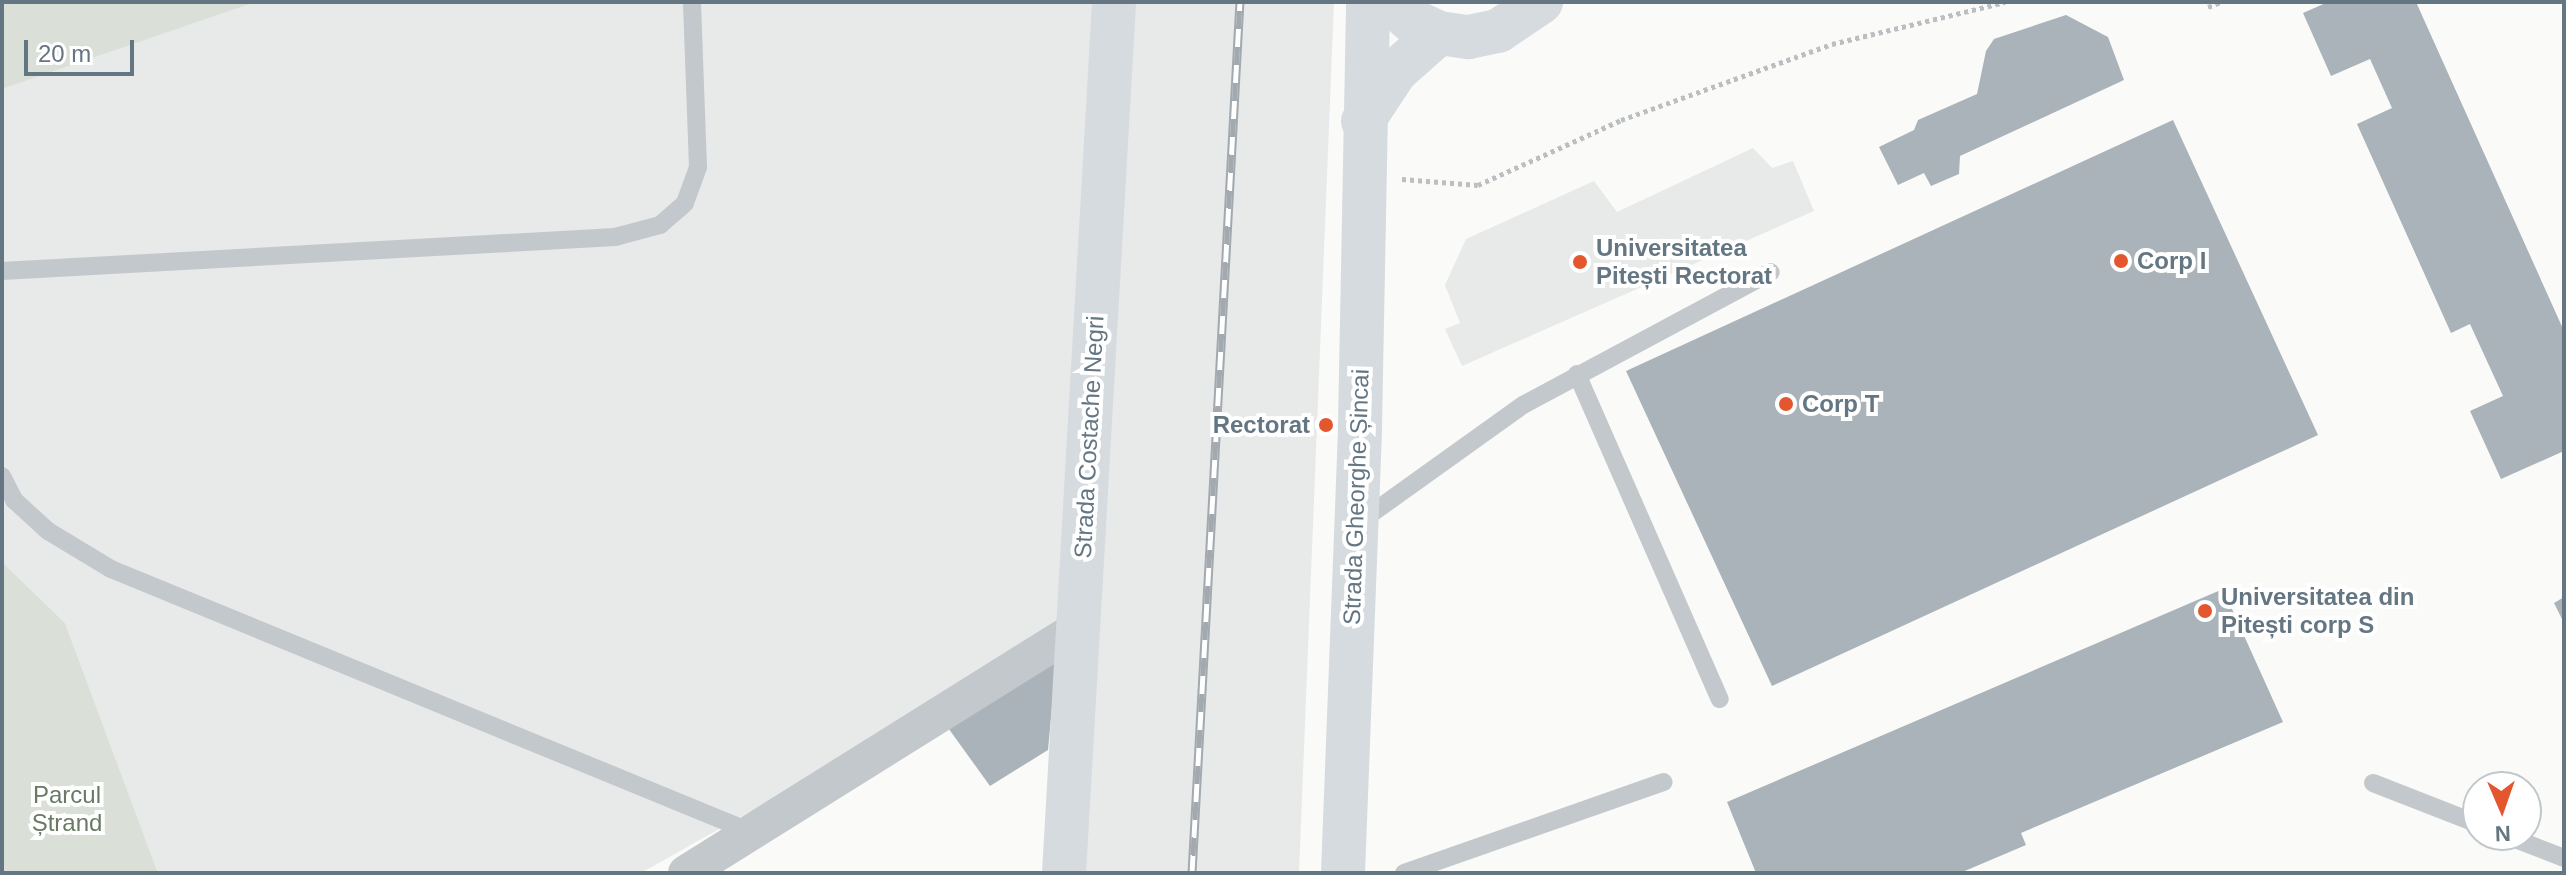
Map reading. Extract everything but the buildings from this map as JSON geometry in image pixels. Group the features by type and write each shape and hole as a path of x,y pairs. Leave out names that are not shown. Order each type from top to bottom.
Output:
{"main road":[{"name":"Strada Costache Negri","path":"1064,873 1114,2"},
{"name":"Strada Gheorghe Șincai","path":"1343,873 1357,525 1361,176 1368,2"},
{"path":"1391,2 1409,19 1439,33 1469,37 1498,31 1541,2"},
{"path":"1363,122 1396,71 1439,33"}],"street":[{"path":"686,873 1078,628"}],"lane":[{"path":"2,271 615,237 660,225 685,203 698,167 692,2"},
{"path":"1357,525 1523,405 1771,272"},
{"path":"1577,374 1720,699"},
{"path":"2,476 14,500 48,531 111,569 751,832"},
{"path":"1404,873 1664,782"},
{"path":"2373,783 2462,818"},
{"path":"2542,849 2564,858"}],"path":[{"path":"1361,176 1478,185 1621,120 1832,44 2005,2"},
{"path":"2208,7 2221,2"}],"shaded area":[{"path":"256,2 1334,2 1299,873 1085,873 1099,615 641,873 158,873 65,623 2,562 2,89"},
{"name":"Universitatea Pitești Rectorat","path":"1753,148 1772,168 1793,161 1814,211 1462,366 1445,329 1460,323 1445,285 1466,239 1594,181 1617,212"}],"green space":[{"path":"2,2 256,2 2,89"},
{"name":"Parcul Ștrand","path":"2,562 65,623 158,873 2,873"}],"railway":[{"path":"1192,873 1240,2"}],"place":[{"name":"Corp I","path":"2121,261"},
{"name":"Universitatea Pitești Rectorat","path":"1580,262"},
{"name":"Corp T","path":"1786,404"},
{"name":"Rectorat","path":"1326,425"},
{"name":"Universitatea din Pitești corp S","path":"2205,611"}]}
